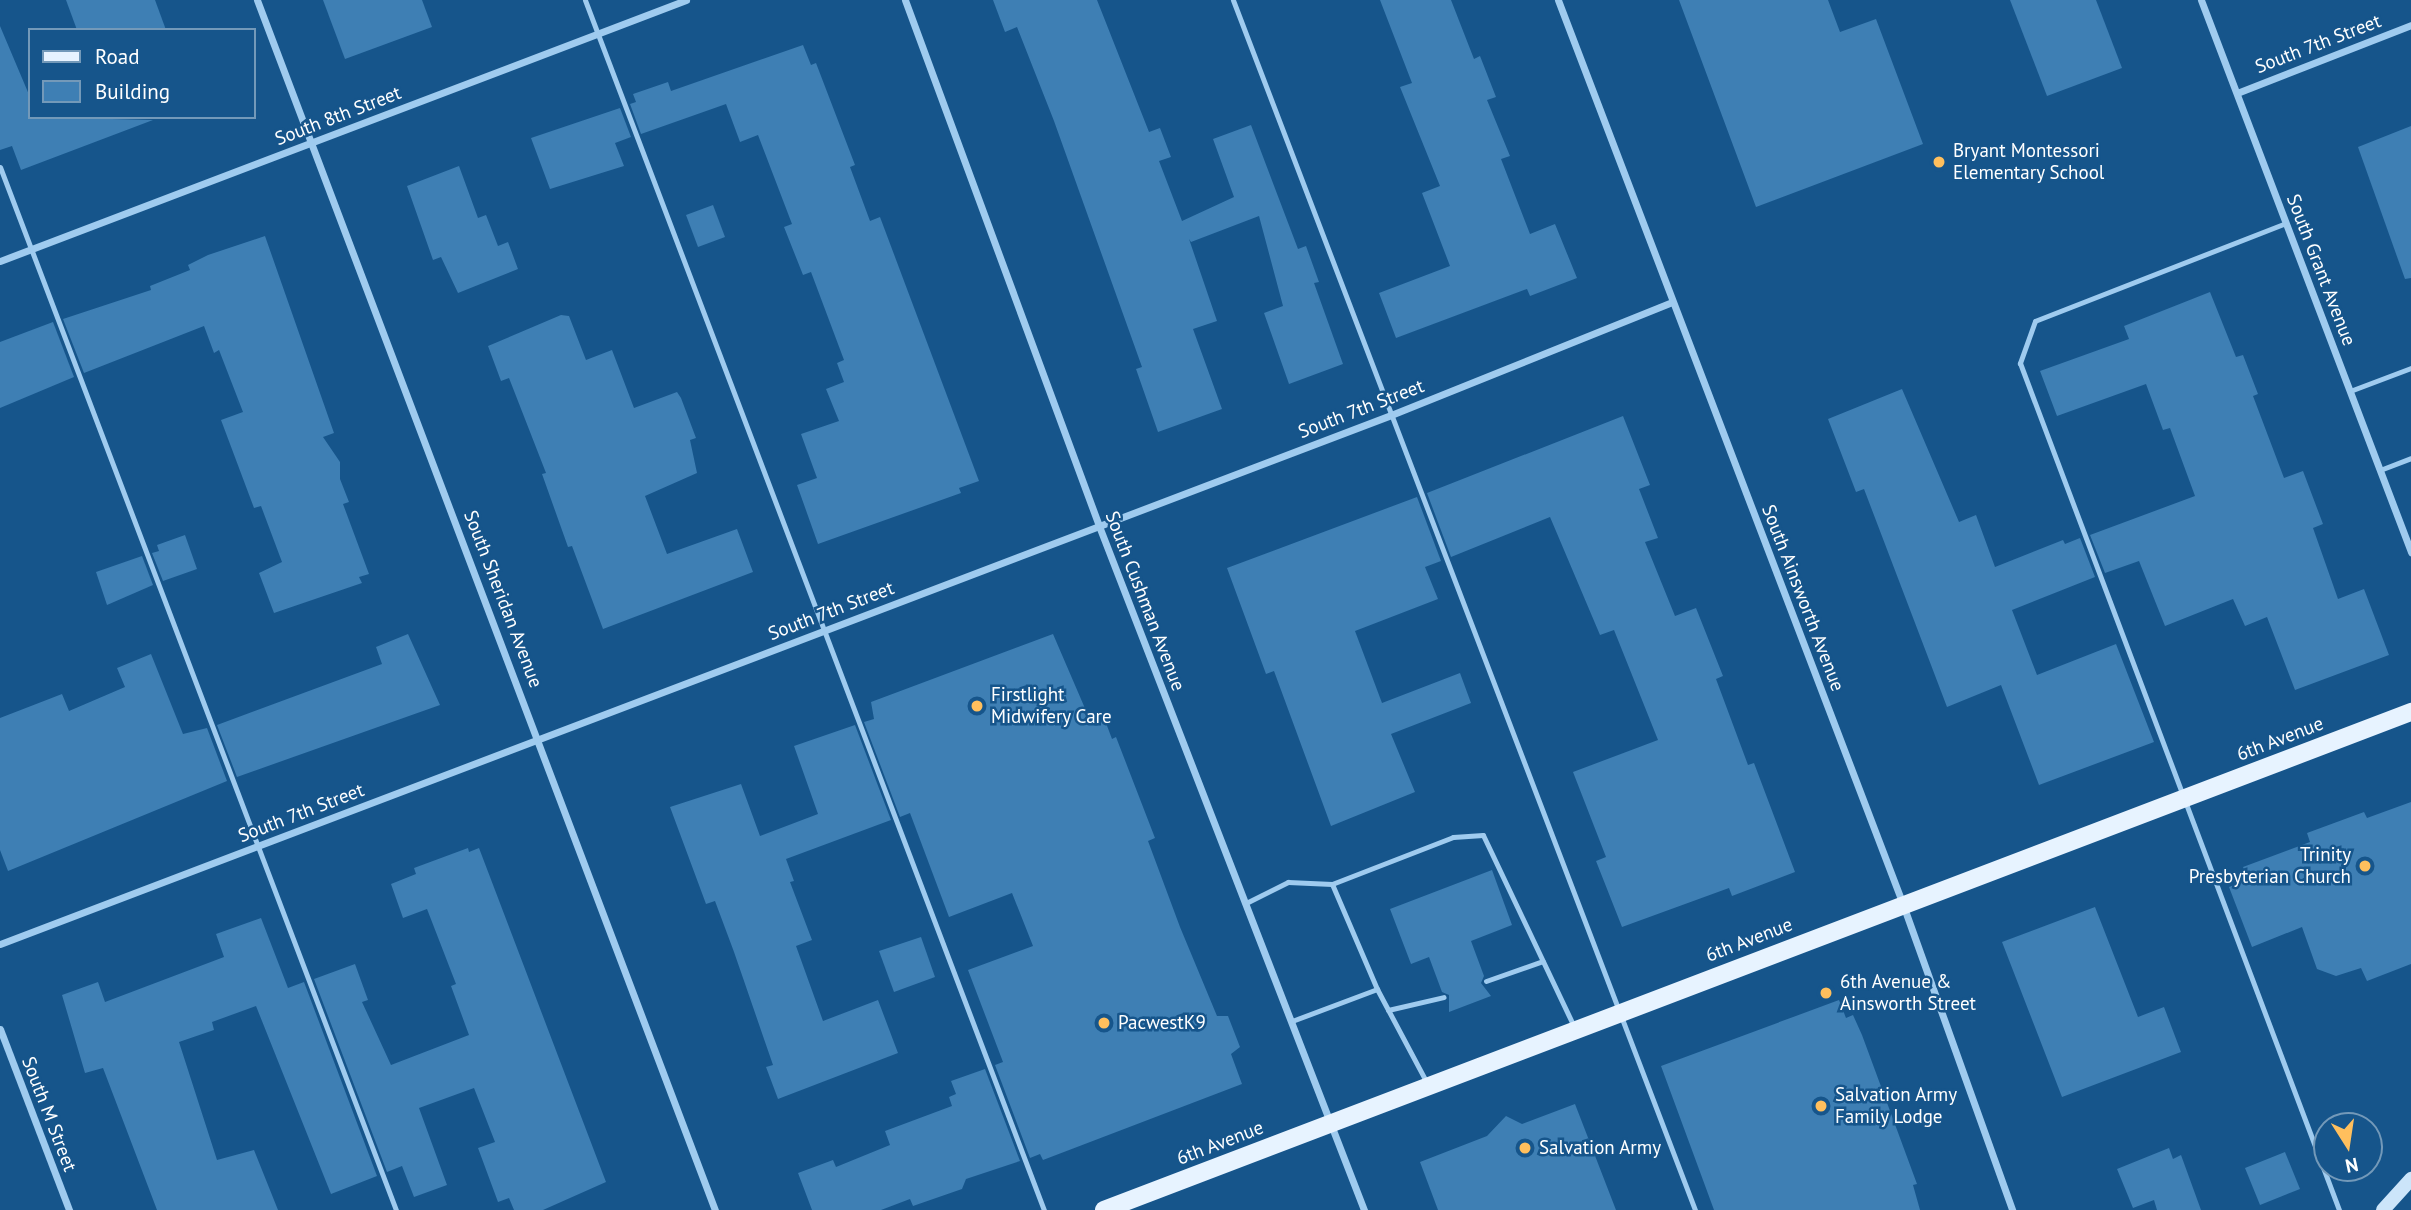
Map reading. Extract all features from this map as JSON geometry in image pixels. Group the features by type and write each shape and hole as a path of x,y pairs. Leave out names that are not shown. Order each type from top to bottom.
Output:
{"main road":[{"name":"6th Avenue","path":"1104,1210 1902,902 2411,712"},
{"path":"2384,1210 2411,1179"}],"street":[{"name":"South Sheridan Avenue","path":"257,0 715,1210"},
{"name":"South 8th Street","path":"0,261 686,0"},
{"name":"South Cushman Avenue","path":"905,0 1099,526 1364,1210"},
{"name":"South Ainsworth Avenue","path":"1558,0 1902,902 2012,1210"},
{"name":"South Grant Avenue","path":"2201,0 2411,552"},
{"name":"South 7th Street","path":"2237,93 2411,25"},
{"name":"South 7th Street","path":"0,944 1391,415 1672,302"},
{"name":"South M Street","path":"0,1029 69,1210"}],"lane":[{"path":"584,0 1044,1210"},
{"path":"1233,0 1695,1210"},
{"path":"0,167 396,1210"},
{"path":"2286,223 2035,321 2020,363 2186,797 2339,1210"},
{"path":"2350,391 2411,368"},
{"path":"2380,470 2411,458"},
{"path":"1245,903 1288,882 1332,884 1453,837 1483,835 1576,1030"},
{"path":"1332,884 1377,989 1429,1086"},
{"path":"1486,981 1543,961"},
{"path":"1292,1021 1377,989"},
{"path":"1388,1010 1444,997"}],"building":[{"path":"66,0 155,0 165,28 76,28"},
{"path":"323,0 422,0 432,27 345,59"},
{"path":"993,0 1097,0 1149,132 1160,128 1171,157 1159,161 1182,221 1234,197 1213,139 1251,125 1298,249 1306,246 1319,282 1314,283 1343,364 1289,384 1264,313 1283,306 1259,216 1191,242 1189,239 1217,321 1193,329 1222,409 1158,432 1136,369 1142,367 1054,121 1017,27 1005,32"},
{"path":"1380,0 1451,0 1474,59 1480,56 1496,97 1487,100 1510,156 1501,159 1530,234 1555,224 1577,278 1530,296 1527,289 1396,338 1379,293 1450,266 1422,193 1440,186 1400,87 1412,83"},
{"path":"1679,0 1828,0 1840,32 1876,19 1923,144 1756,207"},
{"path":"2010,0 2096,0 2122,68 2047,96"},
{"path":"0,26 28,92 28,119 153,120 21,170 12,146 0,150"},
{"path":"803,45 811,65 816,63 855,165 850,167 870,221 880,217 979,481 959,488 961,493 818,544 797,485 817,478 801,434 839,421 826,389 844,382 837,363 844,360 811,272 803,275 784,227 792,224 758,135 740,142 726,104 641,134 630,104 636,102 633,94 668,82 671,91"},
{"path":"620,108 631,137 615,143 624,166 550,189 531,138"},
{"path":"2411,126 2411,278 2405,279 2358,147"},
{"path":"459,166 478,218 486,215 498,246 508,242 518,269 458,293 441,257 433,260 407,186"},
{"path":"713,205 725,237 698,247 686,215"},
{"path":"265,236 334,433 323,437 340,462 340,479 349,502 343,504 369,574 359,577 362,583 274,613 259,573 282,562 261,506 254,508 221,420 243,412 219,350 214,353 204,326 84,373 63,319 151,290 150,286 190,270 188,265 208,255"},
{"path":"2210,292 2236,357 2243,355 2258,394 2253,396 2284,478 2303,471 2323,524 2313,528 2338,599 2364,589 2389,655 2295,690 2267,617 2245,626 2233,599 2165,626 2139,561 2105,573 2090,535 2195,496 2170,428 2163,430 2146,384 2057,416 2040,371 2129,339 2124,326"},
{"path":"561,315 569,316 586,360 612,350 634,408 677,392 681,398 696,438 690,440 697,473 645,496 667,554 737,529 753,572 603,629 572,546 568,547 542,474 546,473 509,378 501,381 488,346"},
{"path":"53,322 74,377 0,408 0,342"},
{"path":"1902,389 1959,522 1976,515 1995,567 2063,540 2065,544 2080,538 2095,577 2012,610 2037,675 2116,644 2154,742 2039,785 2001,685 1947,707 1864,489 1856,492 1828,419"},
{"path":"1623,416 1650,485 1639,489 1658,538 1645,542 1675,616 1696,608 1723,676 1716,679 1748,765 1754,763 1795,872 1732,896 1729,888 1622,927 1596,861 1606,857 1573,772 1658,740 1614,630 1600,635 1550,517 1451,557 1427,493"},
{"path":"1417,497 1441,561 1425,567 1438,599 1355,631 1382,703 1460,673 1471,703 1391,734 1415,792 1331,826 1274,671 1266,674 1227,568"},
{"path":"185,535 197,569 163,581 152,553 159,551 157,545"},
{"path":"142,556 153,585 107,605 96,572"},
{"path":"408,634 440,705 237,777 217,725 382,664 376,647"},
{"path":"1053,634 1090,720 1103,715 1112,739 1116,737 1155,838 1148,841 1180,927 1217,1016 1228,1016 1240,1047 1231,1054 1242,1084 1043,1160 1040,1154 1030,1158 995,1065 1003,1062 968,970 1033,946 1012,893 949,917 910,813 900,817 864,722 874,719 871,702"},
{"path":"151,654 183,734 207,728 227,781 8,871 0,850 0,718 62,694 69,711 125,687 117,668"},
{"path":"855,725 891,820 786,859 794,881 790,882 812,940 796,946 823,1021 878,1000 898,1053 778,1099 766,1067 773,1065 734,952 715,901 706,904 670,807 741,784 760,836 818,814 794,746"},
{"name":"Trinity Presbyterian Church","path":"2411,802 2411,964 2367,981 2361,968 2336,976 2317,969 2302,927 2252,947 2229,887 2248,880 2243,867 2310,842 2307,833 2364,812 2367,818"},
{"path":"468,848 469,852 479,848 606,1182 543,1210 514,1210 509,1198 498,1202 478,1148 495,1142 474,1088 419,1108 447,1185 414,1197 402,1166 387,1172 314,979 355,964 368,1000 362,1002 391,1065 469,1035 451,986 456,984 427,909 403,918 391,884 416,874 414,868"},
{"path":"1492,870 1512,925 1471,941 1484,976 1481,983 1491,996 1449,1012 1449,995 1442,992 1429,957 1411,964 1390,909"},
{"path":"2095,907 2138,1017 2164,1007 2181,1052 2062,1097 2002,942"},
{"path":"261,918 288,988 304,982 377,1176 331,1194 256,1006 212,1022 214,1030 179,1042 217,1160 254,1150 278,1210 157,1210 103,1068 85,1073 62,995 98,982 105,1002 224,957 216,934"},
{"path":"921,937 935,977 894,992 879,951"},
{"name":"Salvation Army Family Lodge","path":"1839,1000 1846,1018 1853,1015 1862,1035 1917,1184 1913,1185 1920,1210 1714,1210 1661,1066"},
{"path":"985,1069 1020,1161 966,1179 962,1189 913,1206 910,1199 881,1210 812,1210 798,1173 833,1160 836,1167 890,1145 885,1131 952,1106 949,1097 956,1094 951,1081"},
{"name":"Salvation Army","path":"1575,1104 1616,1210 1438,1210 1420,1162 1487,1136 1506,1116 1522,1124"},
{"path":"2169,1148 2173,1159 2181,1155 2201,1210 2157,1210 2154,1200 2133,1208 2117,1169"},
{"path":"2285,1152 2300,1189 2260,1205 2245,1168"}],"place":[{"name":"Bryant Montessori Elementary School","path":"1939,162"},
{"name":"Firstlight Midwifery Care","path":"977,706"},
{"name":"Trinity Presbyterian Church","path":"2365,866"},
{"name":"6th Avenue & Ainsworth Street","path":"1826,993"},
{"name":"PacwestK9","path":"1104,1023"},
{"name":"Salvation Army Family Lodge","path":"1821,1106"},
{"name":"Salvation Army","path":"1525,1148"}]}
